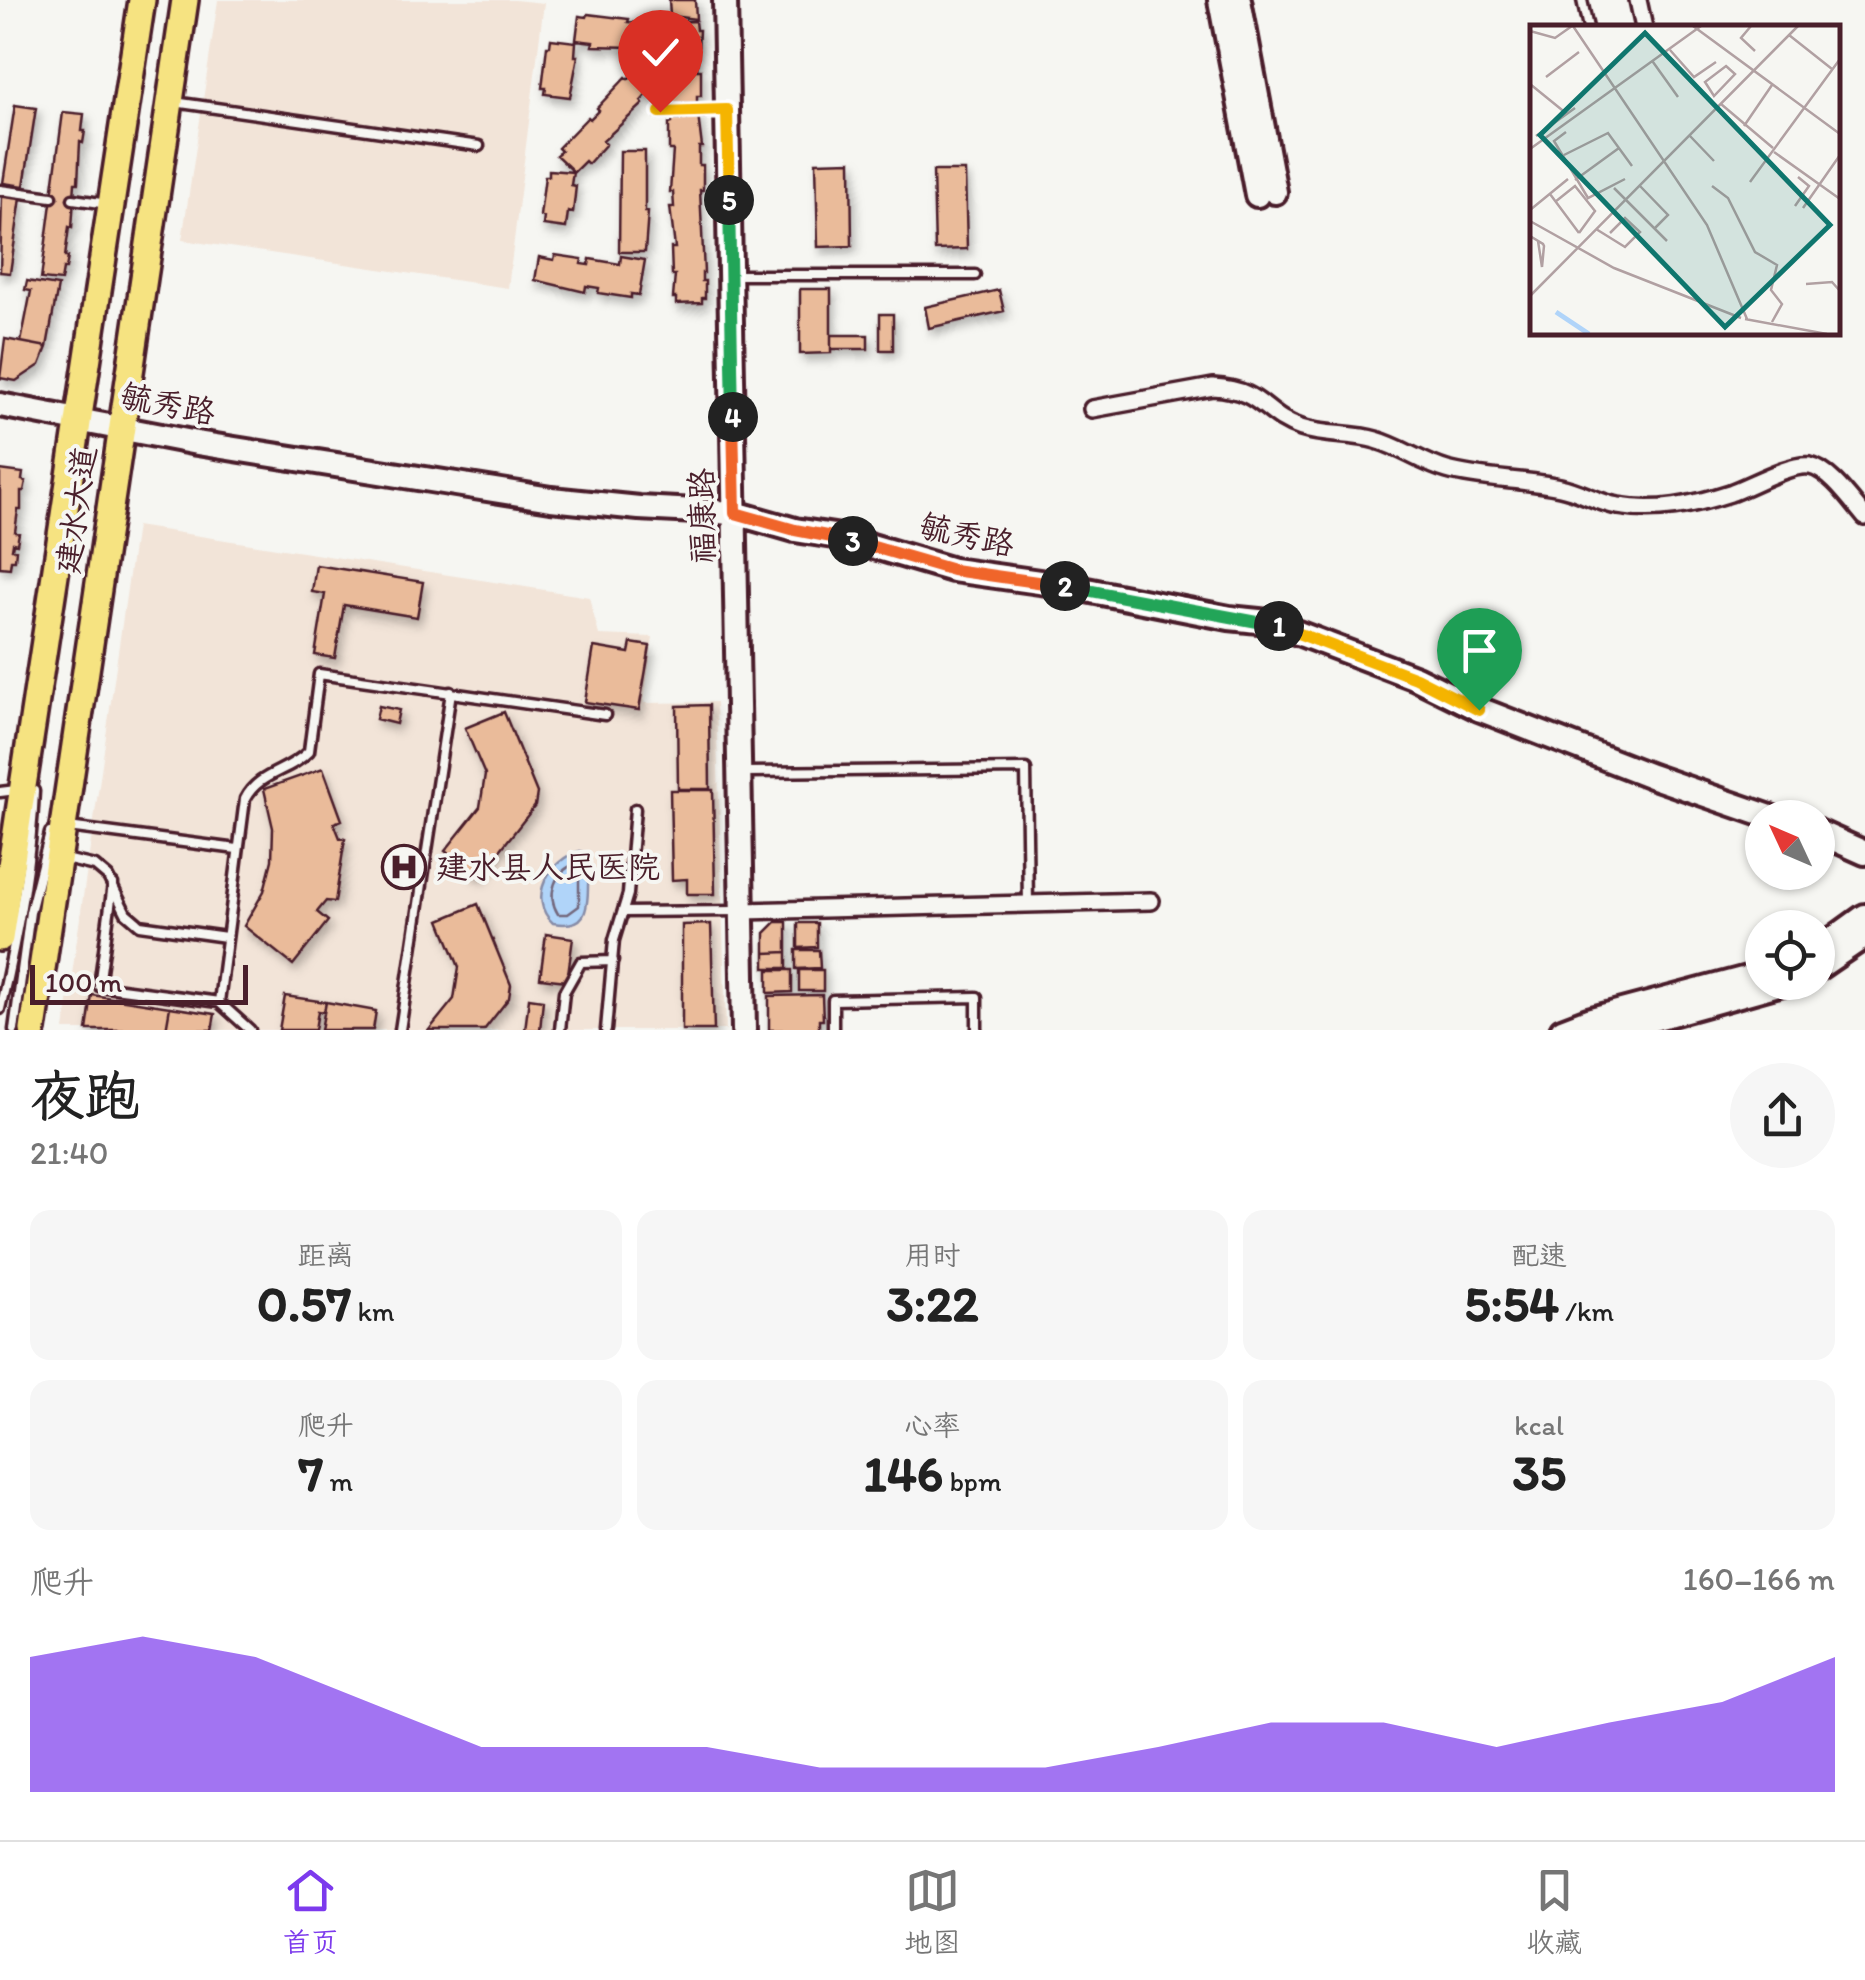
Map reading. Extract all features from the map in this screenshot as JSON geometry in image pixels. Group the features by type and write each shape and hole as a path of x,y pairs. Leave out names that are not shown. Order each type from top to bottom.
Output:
{"main road":[{"name":"建水大道","path":"0,938 10,791 32,720 142,0"},
{"name":"建水大道","path":"33,1030 57,858 57,824 81,699 185,0"}],"street":[{"name":"福康路","path":"725,0 744,1030"},
{"path":"1220,0 1266,194 1239,0"},
{"path":"1638,0 1643,25"},
{"path":"1092,409 1213,387 1231,388 1256,397 1284,420 1302,428 1373,439 1420,461 1462,474 1558,486 1613,506 1637,509 1674,508 1731,493 1797,467 1811,466 1825,474 1865,517"},
{"name":"毓秀路","path":"0,405 550,499 735,513 795,530 841,537 953,570 1269,622 1416,678 1479,710 1745,808"},
{"path":"1835,839 1865,852"},
{"path":"742,911 1151,901"},
{"path":"1835,938 1865,916"},
{"path":"1835,956 1865,936"},
{"path":"1562,1030 1745,979"},
{"path":"1614,1030 1745,993"}],"lane":[{"path":"1582,0 1587,25"},
{"path":"170,101 479,146"},
{"path":"660,112 727,110"},
{"path":"0,190 52,196"},
{"path":"72,199 112,204"},
{"path":"730,276 976,274"},
{"path":"219,1002 242,809 260,779 300,760 308,751 319,674 606,715"},
{"path":"400,1030 450,692"},
{"path":"60,771 66,738 81,699"},
{"path":"0,1008 16,944 32,825 32,720"},
{"path":"740,772 1026,769 1028,904"},
{"path":"606,1030 614,940 628,894 635,810"},
{"path":"14,1030 30,912 57,824 237,849"},
{"path":"57,858 95,866 113,884 126,913 140,925 226,937"},
{"path":"113,884 99,986 219,1002 250,1030"},
{"path":"623,912 742,911"},
{"path":"560,1030 564,992 581,962 613,961"},
{"path":"833,1030 833,1000 976,998 977,1030"}],"shaded area":[{"path":"218,0 544,3 508,288 182,240"},
{"name":"建水县人民医院","path":"136,526 589,597 599,635 653,637 644,703 716,702 726,1030 64,1030"}],"water":[{"path":"580,851 585,853 588,865 586,910 572,923 553,923 542,902 545,881 559,862"}],"building":[{"path":"669,0 695,0 696,19 670,16"},
{"path":"588,14 636,23 633,47 592,46 593,42 576,40 579,16"},
{"path":"695,21 699,30 697,70 701,70 701,96 697,96 697,104 672,105 667,30 671,30 670,22"},
{"path":"551,39 576,42 578,56 570,97 545,94 546,88 542,88"},
{"path":"633,74 651,90 641,101 643,104 603,141 606,144 588,164 585,161 574,172 556,155 561,151 558,148"},
{"path":"15,105 36,108 24,186 3,183"},
{"path":"63,112 84,114 85,131 83,143 80,142 72,228 69,227 68,257 61,281 41,279"},
{"path":"698,115 702,147 699,165 703,165 700,190 705,298 702,303 676,304 669,124 672,116"},
{"path":"620,151 645,151 645,252 619,252"},
{"path":"851,161 852,246 818,247 816,162"},
{"path":"549,170 573,172 573,213 568,212 566,228 543,225 544,217 540,216"},
{"path":"933,171 965,171 967,249 935,250"},
{"path":"2,195 21,198 10,273 0,272"},
{"path":"555,255 582,259 581,264 589,265 590,259 620,264 621,256 645,260 639,295 631,294 631,298 598,293 599,288 586,286 585,292 535,280 539,257 554,260"},
{"path":"27,281 58,286 47,347 21,342 31,291 25,290"},
{"path":"800,289 831,289 831,353 800,354"},
{"path":"999,290 1004,311 929,328 925,307"},
{"path":"880,314 893,314 893,350 880,350"},
{"path":"831,335 868,335 868,349 831,349"},
{"path":"5,339 47,347 40,365 16,381 0,378"},
{"path":"0,470 23,473 22,480 26,481 18,510 17,544 13,543 12,549 16,550 15,560 11,560 10,568 0,567"},
{"path":"316,565 423,582 417,617 344,605 335,658 315,655 325,594 312,592"},
{"path":"631,643 650,646 639,710 585,702 594,647 629,653"},
{"path":"709,705 710,789 678,789 677,706"},
{"path":"379,706 399,710 396,724 376,719"},
{"path":"504,712 537,793 535,806 479,877 445,851 480,807 485,775 465,728"},
{"path":"323,768 342,820 334,823 340,838 345,839 335,902 326,901 317,912 328,921 293,965 244,926 264,891 272,860 273,828 264,789"},
{"path":"670,790 713,790 715,894 687,894 687,879 672,880"},
{"path":"478,904 511,985 509,998 484,1030 429,1030 454,999 459,967 440,920"},
{"path":"776,922 787,922 787,952 765,953 765,933"},
{"path":"798,923 817,923 817,947 798,948"},
{"path":"711,924 714,1030 682,1030 682,925"},
{"path":"546,934 573,938 567,981 540,978"},
{"path":"796,950 819,950 820,968 796,969"},
{"path":"787,952 787,968 765,968 765,953"},
{"path":"768,970 792,970 792,992 768,993"},
{"path":"799,970 823,970 823,991 799,991"},
{"path":"92,995 170,1007 166,1030 87,1030"},
{"path":"822,995 823,1020 819,1020 819,1030 769,1030 769,996"},
{"path":"285,996 326,1002 324,1012 318,1011 315,1030 279,1030"},
{"path":"529,998 543,1000 540,1030 525,1030"},
{"path":"326,1002 376,1011 373,1030 321,1030"},
{"path":"170,1007 215,1014 212,1030 166,1030"}],"place":[{"name":"建水县人民医院","path":"404,867"}],"route":[{"path":"660,112 727,110 735,513 795,530 841,537 953,570 1269,622 1416,678 1479,710"}]}
